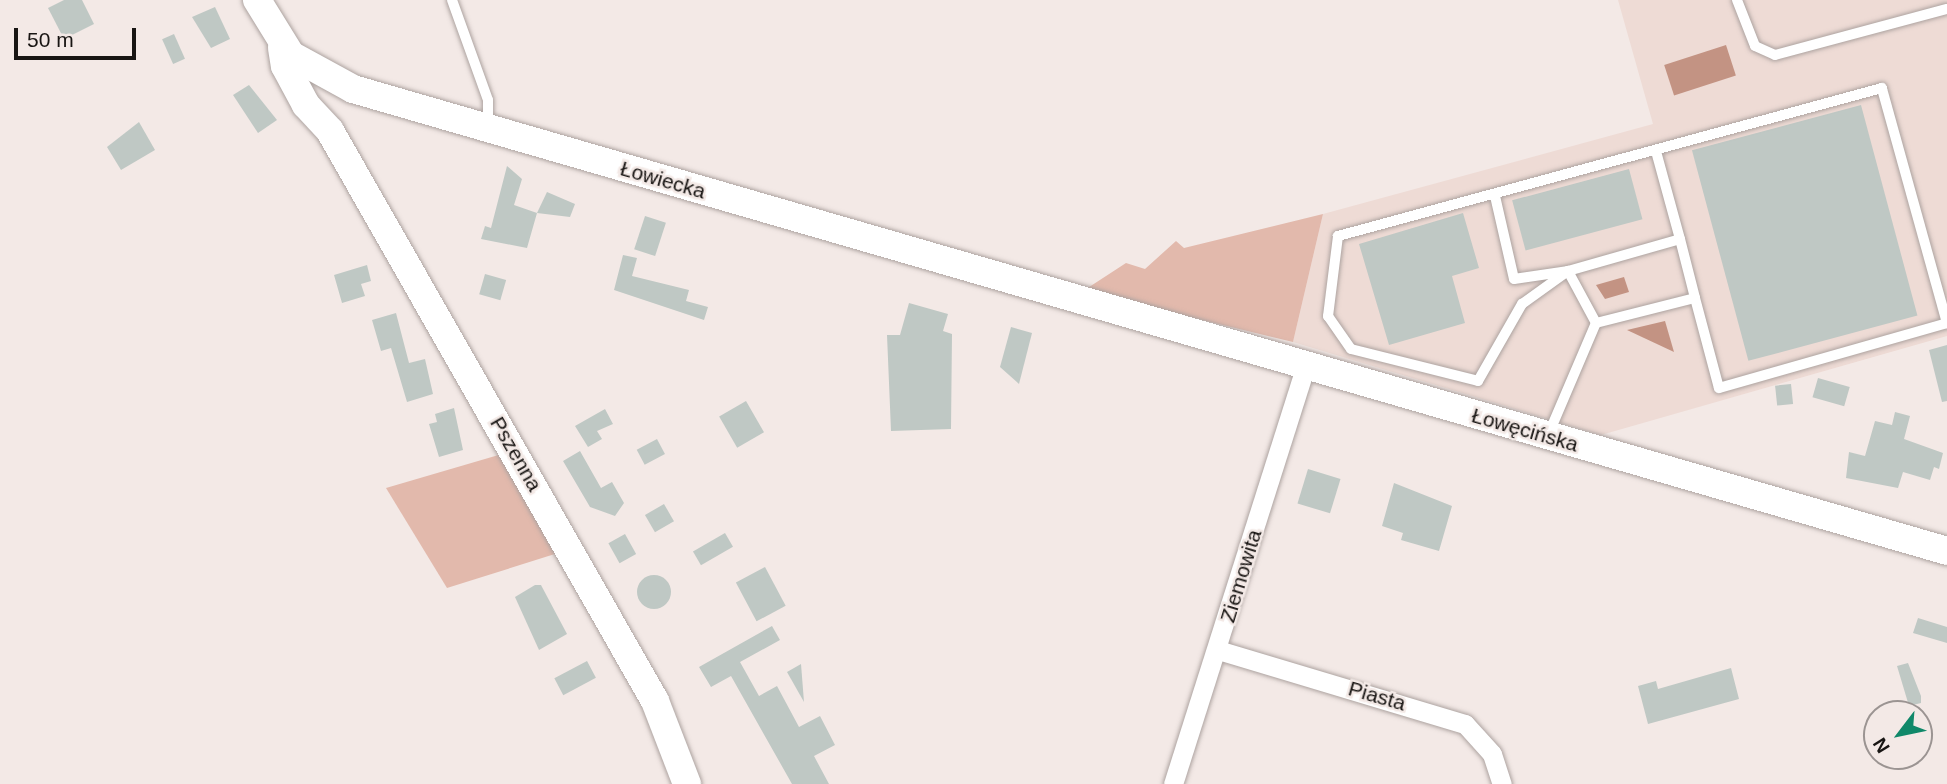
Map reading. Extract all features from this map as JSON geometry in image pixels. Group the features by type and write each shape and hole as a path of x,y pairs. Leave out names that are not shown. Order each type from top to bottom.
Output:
{"street":[{"name":"Łowiecka","path":"257,0 282,44 341,85 1104,310"},
{"name":"Pszenna","path":"282,44 285,66 323,125 655,701 687,784"},
{"path":"323,125 341,85"},
{"name":"Łowęcińska","path":"1104,310 1947,551"},
{"name":"Ziemowita","path":"1173,784 1218,650 1305,367"},
{"name":"Piasta","path":"1218,650 1465,724 1492,754 1502,784"}],"lane":[{"path":"452,0 488,100 488,128"},
{"path":"1737,0 1755,46 1775,55 1947,9"},
{"path":"1568,271 1522,304 1478,381 1351,349 1328,316 1338,236 1495,196 1656,151 1882,88 1947,324 1719,388 1656,151"},
{"path":"1495,196 1514,279 1568,271 1680,239"},
{"path":"1568,271 1596,323"},
{"path":"1596,323 1695,298"},
{"path":"1547,437 1596,323"}],"shaded area":[{"path":"1618,0 1947,0 1947,336 1601,435 1293,342 1323,214 1653,124"},
{"path":"1726,45 1736,75 1674,96 1664,65"},
{"path":"1323,214 1293,342 1083,291 1126,263 1145,269 1176,241 1184,248"},
{"path":"1624,277 1629,292 1605,299 1596,285"},
{"path":"1665,321 1674,352 1627,330"},
{"path":"502,454 558,553 447,588 386,488"}],"building":[{"path":"64,0 82,0 94,24 64,39 48,8"},
{"path":"215,7 230,39 211,48 192,17"},
{"path":"174,34 185,59 173,64 162,39"},
{"path":"249,85 277,120 258,133 233,95"},
{"path":"1861,105 1917,316 1748,361 1692,150"},
{"path":"139,122 155,150 121,170 107,147"},
{"path":"507,166 522,179 514,205 537,213 527,248 481,239 485,226 491,228"},
{"path":"1629,169 1642,219 1526,251 1512,200"},
{"path":"547,192 575,204 570,217 537,213"},
{"path":"1463,213 1479,268 1452,276 1465,323 1389,345 1359,244"},
{"path":"645,216 666,223 655,256 634,249"},
{"path":"623,255 637,258 632,276 689,290 686,301 708,307 704,320 614,290"},
{"path":"367,265 371,281 361,284 365,296 342,303 334,275"},
{"path":"485,274 506,280 500,300 479,294"},
{"path":"909,303 948,314 943,331 952,334 951,429 891,431 887,335 900,335"},
{"path":"396,313 409,363 425,359 433,394 407,402 391,348 381,351 372,320"},
{"path":"1011,327 1032,333 1019,384 1000,367"},
{"path":"1947,345 1947,401 1942,402 1929,350"},
{"path":"1818,378 1850,387 1844,406 1812,397"},
{"path":"1791,384 1793,404 1777,406 1775,386"},
{"path":"746,401 764,432 737,448 719,416"},
{"path":"454,408 463,450 439,457 429,424 437,422 435,414"},
{"path":"605,409 613,424 597,431 602,439 588,447 575,426"},
{"path":"1895,412 1910,416 1904,439 1943,453 1939,469 1934,467 1930,480 1903,472 1898,488 1846,478 1849,452 1865,456 1875,421 1892,425"},
{"path":"657,439 665,454 645,465 637,450"},
{"path":"580,451 601,488 612,482 624,503 615,516 590,507 563,461"},
{"path":"1308,469 1341,479 1330,513 1297,503"},
{"path":"1394,483 1452,506 1439,551 1401,540 1403,533 1382,526"},
{"path":"664,504 674,521 655,532 645,515"},
{"path":"725,533 733,547 701,565 693,552"},
{"path":"625,534 636,554 620,563 608,543"},
{"path":"765,567 786,606 757,621 736,582"},
{"path":"654,575 666,580 671,592 666,604 654,609 642,604 637,592 642,580"},
{"path":"535,585 541,585 567,634 539,650 515,597"},
{"path":"1918,618 1947,627 1947,643 1913,633"},
{"path":"772,626 780,640 740,662 759,696 777,686 799,727 820,716 835,745 814,756 829,784 792,784 731,676 711,687 699,667"},
{"path":"587,661 596,678 563,695 554,678"},
{"path":"1908,663 1921,700 1907,700 1897,666"},
{"path":"801,664 804,702 787,672"},
{"path":"1731,668 1739,699 1648,724 1638,686 1656,681 1658,689"}]}
